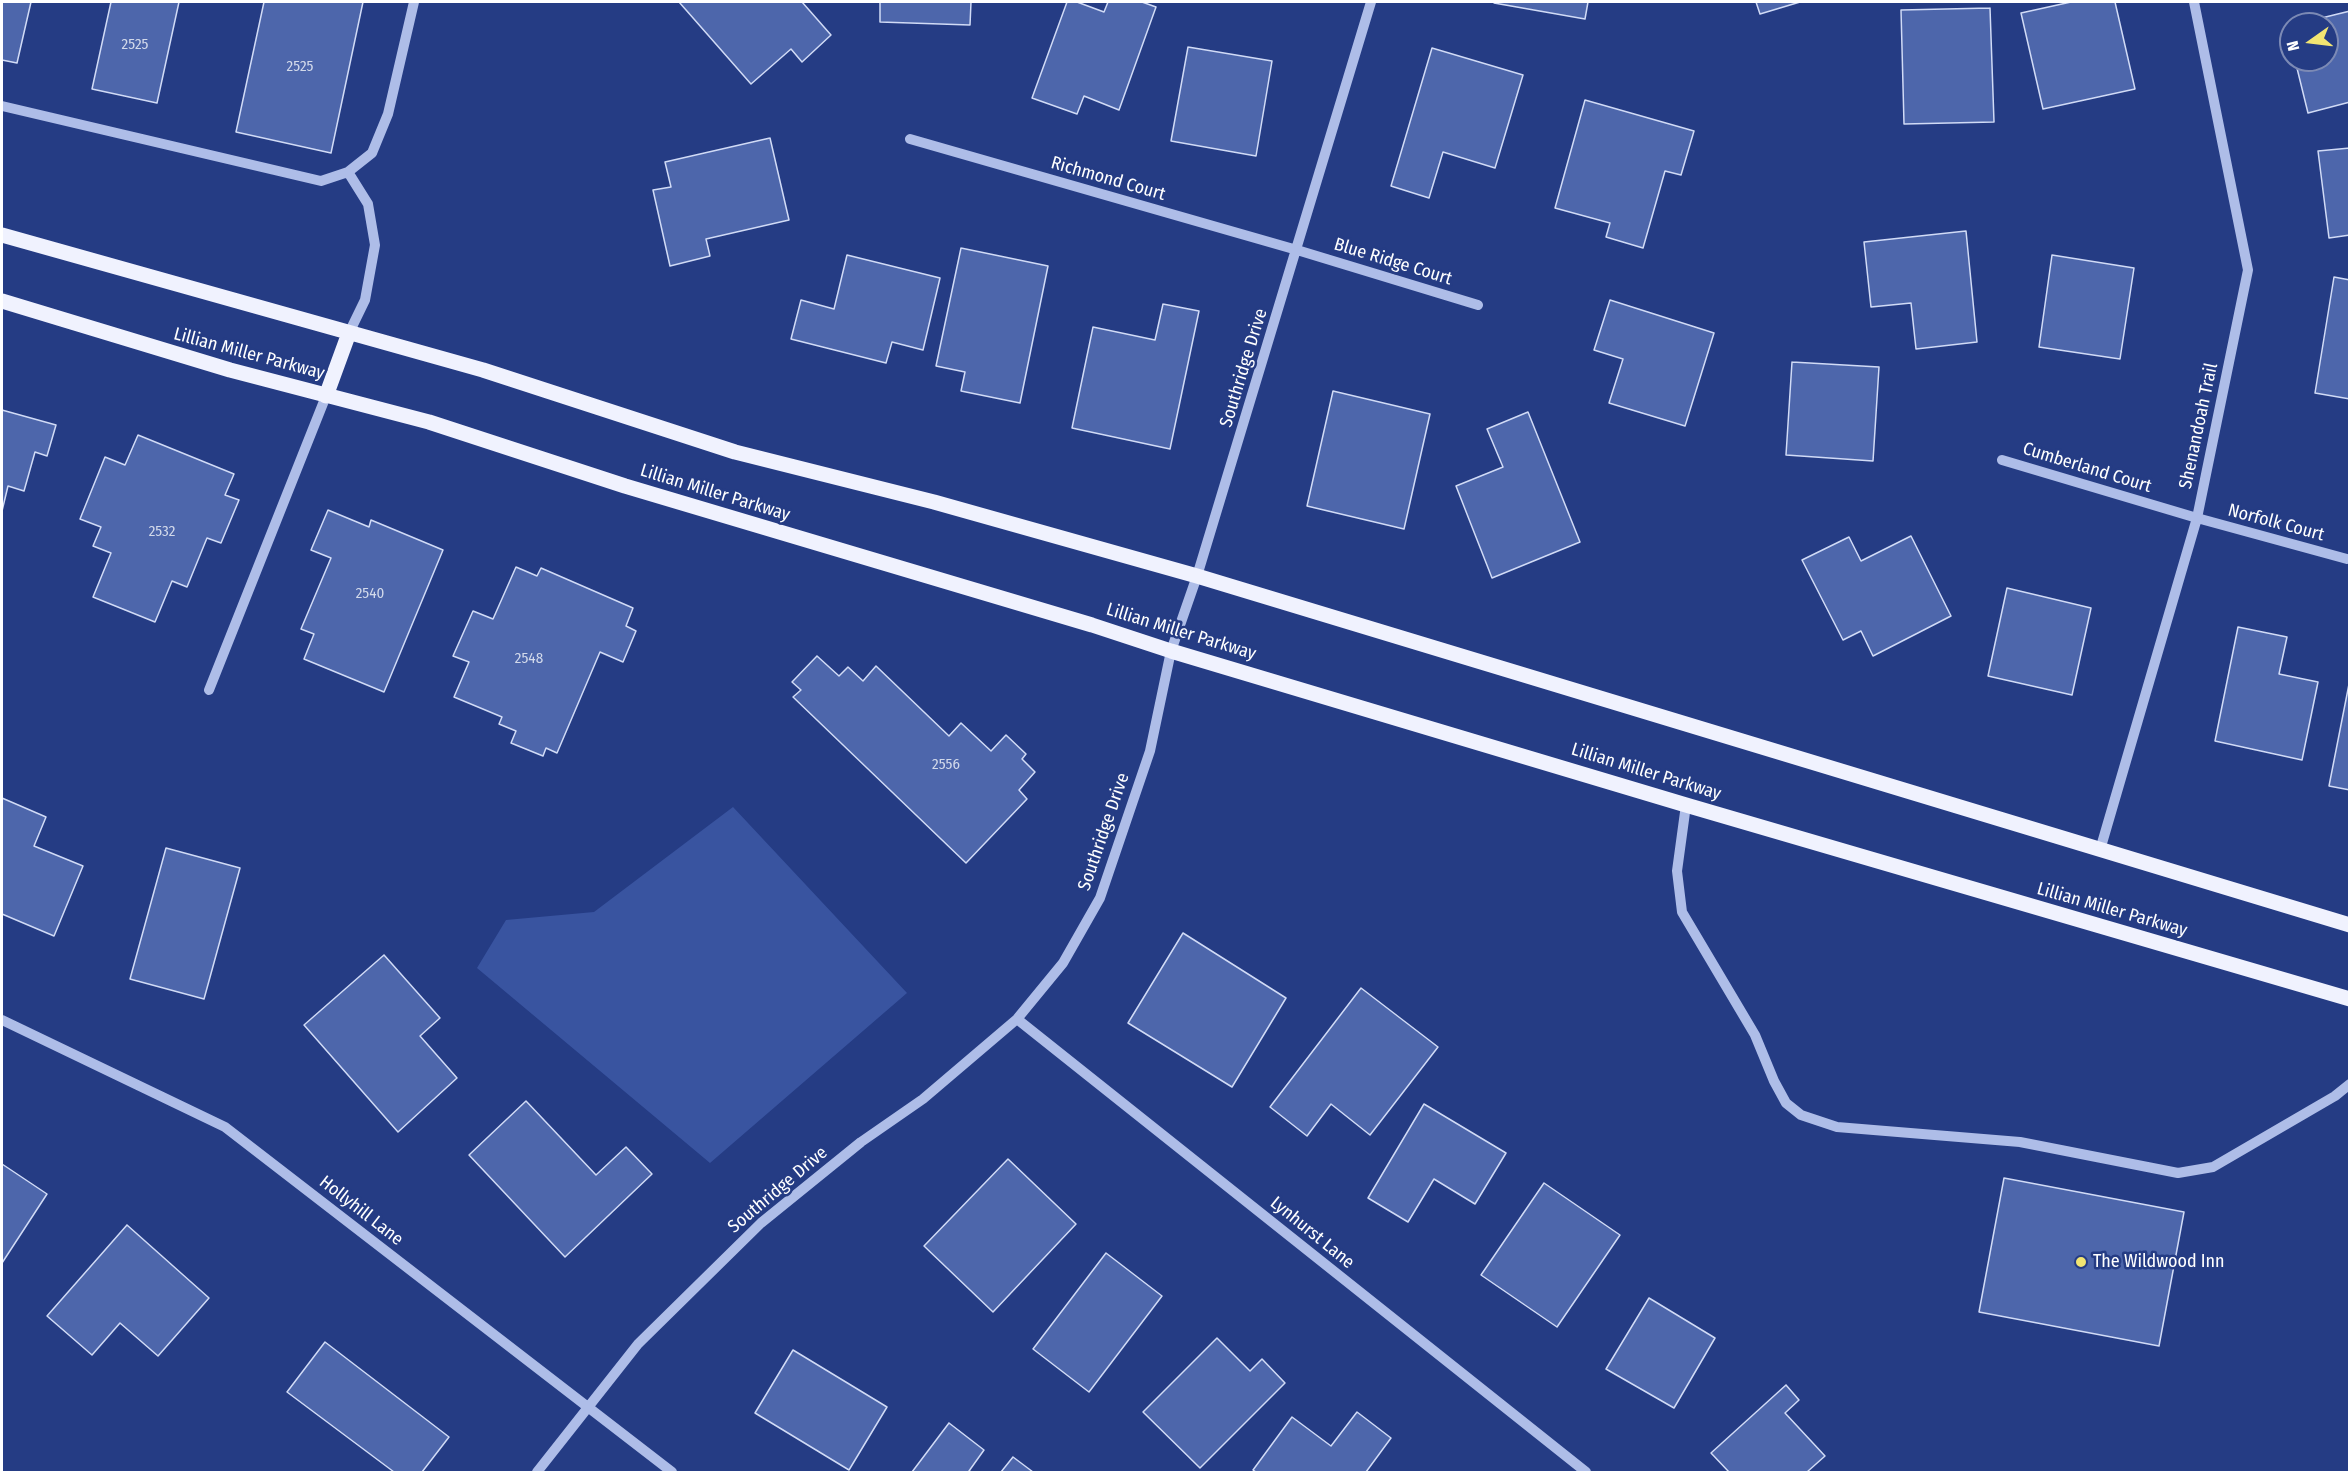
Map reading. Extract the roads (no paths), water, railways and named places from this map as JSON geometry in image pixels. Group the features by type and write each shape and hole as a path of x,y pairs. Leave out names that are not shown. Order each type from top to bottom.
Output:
{"main road":[{"path":"2,235 483,370 735,452 934,502 1197,576 2349,925"},
{"name":"Lillian Miller Parkway","path":"2,302 230,370 429,422 625,486 1171,651 2349,999"},
{"path":"326,396 349,333"}],"street":[{"path":"2,106 321,181 348,172 372,153 388,114 414,2"},
{"name":"Southridge Drive","path":"537,1473 638,1344 761,1223 861,1142 923,1099 1017,1019 1063,963 1100,898 1149,751 1171,651 1197,576 1298,250 1371,2"},
{"name":"Shenandoah Trail","path":"2100,850 2197,518 2248,270 2194,2"},
{"name":"Richmond Court","path":"910,139 1298,250"},
{"path":"348,172 368,204 375,244 365,300 349,333"},
{"name":"Blue Ridge Court","path":"1298,250 1478,305"},
{"path":"209,690 326,396"},
{"name":"Cumberland Court","path":"2002,460 2197,518"},
{"name":"Norfolk Court","path":"2197,518 2347,559"},
{"path":"1686,805 1677,871 1682,912 1755,1035 1786,1103 1802,1115 1837,1127 2020,1142 2178,1173 2213,1167 2335,1096 2349,1084"},
{"name":"Lynhurst Lane","path":"1017,1019 1586,1473"},
{"name":"Hollyhill Lane","path":"2,1020 225,1127 672,1473"}],"place":[{"name":"The Wildwood Inn","path":"2081,1262"}]}
